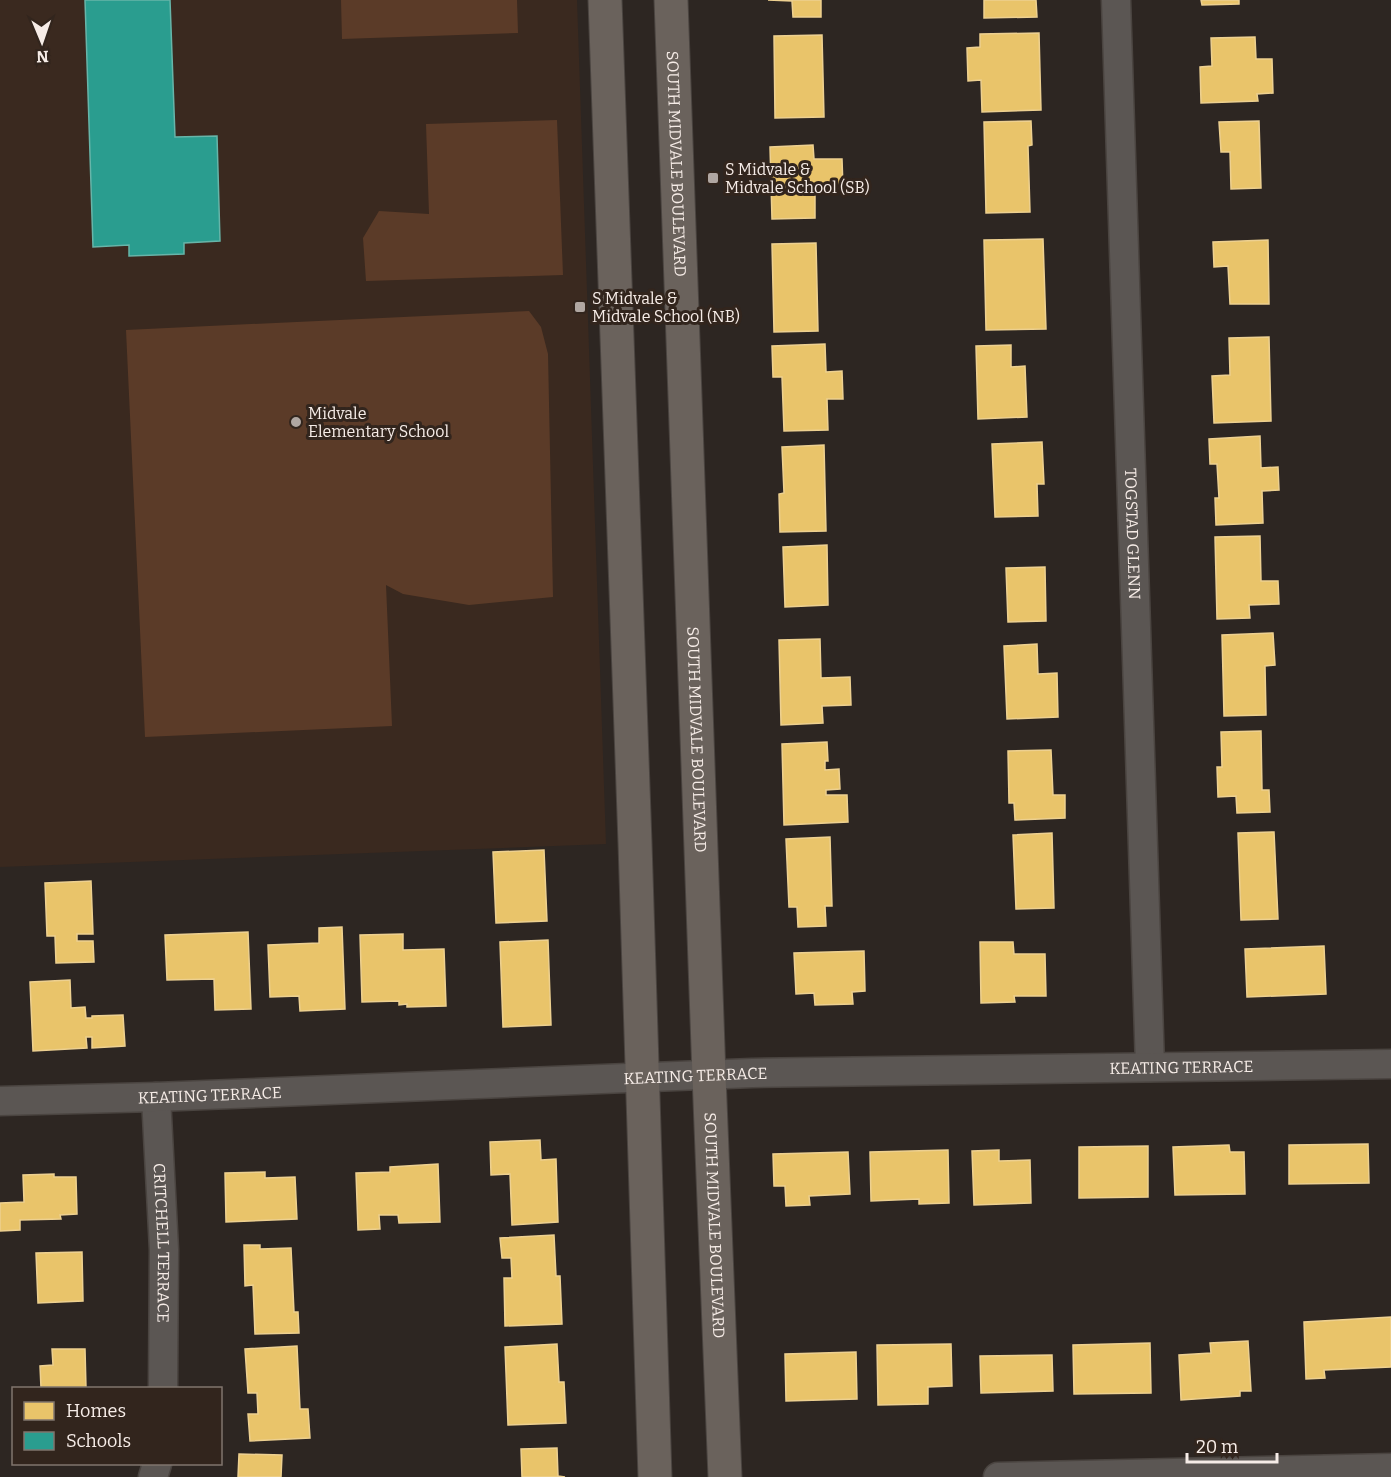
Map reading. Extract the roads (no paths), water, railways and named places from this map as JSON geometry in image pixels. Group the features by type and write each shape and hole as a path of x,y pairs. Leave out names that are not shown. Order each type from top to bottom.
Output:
{"main road":[{"path":"605,0 635,843 654,1477"},
{"name":"SOUTH MIDVALE BOULEVARD","path":"671,0 709,1076 726,1477"}],"street":[{"name":"TOGSTAD GLENN","path":"1116,0 1150,1067"},
{"name":"KEATING TERRACE","path":"0,1101 156,1097 752,1073 1391,1064"},
{"name":"CRITCHELL TERRACE","path":"156,1097 164,1250 163,1387"},
{"path":"998,1477 1391,1468"}],"place":[{"name":"S Midvale & Midvale School (SB)","path":"713,178"},
{"name":"S Midvale & Midvale School (NB)","path":"580,307"},
{"name":"Midvale Elementary School","path":"296,422"}]}
